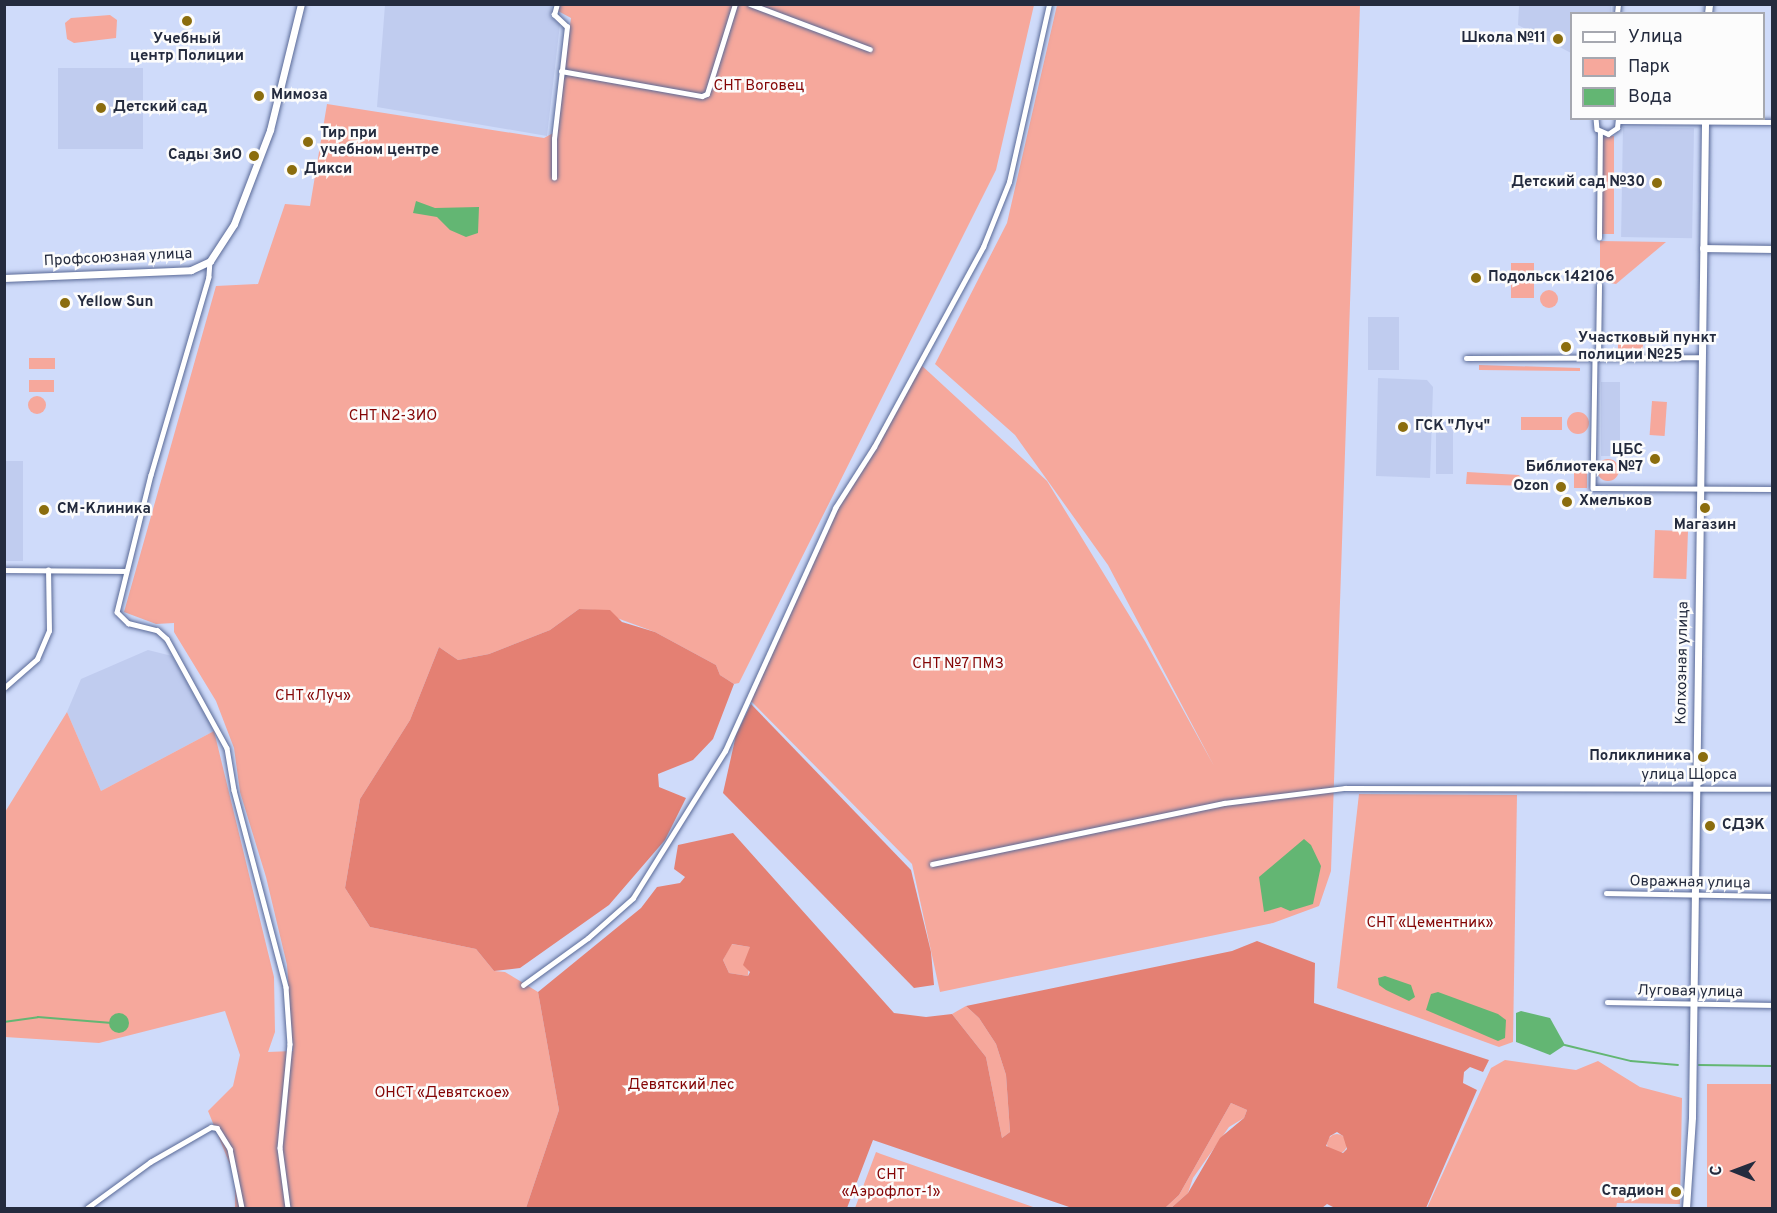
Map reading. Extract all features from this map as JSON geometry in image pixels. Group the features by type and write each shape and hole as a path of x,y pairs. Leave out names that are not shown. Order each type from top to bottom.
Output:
{"street":[{"name":"Профсоюзная улица","path":"4,278 191,270 210,261 234,224 270,130 301,4"},
{"path":"554,178 554,139 567,27 554,15 557,4"},
{"path":"561,71 702,96 707,94 735,4"},
{"path":"750,4 870,49"},
{"path":"523,985 588,938 633,898 725,751 835,508 874,447 983,247 1010,182 1049,4"},
{"path":"1597,120 1600,132 1599,238"},
{"path":"1600,132 1611,134 1618,120 1773,122"},
{"name":"Колхозная улица","path":"1686,1209 1695,895 1694,786 1705,120"},
{"path":"1703,248 1773,249"},
{"path":"210,261 207,286 126,571 117,612 128,623 157,630 167,639 220,730 279,950 290,1044 280,1144 288,1209"},
{"path":"1599,285 1593,488 1773,489"},
{"path":"1466,358 1701,357"},
{"path":"4,570 126,571"},
{"path":"4,688 7,680 37,659 49,631 48,570"},
{"name":"улица Щорса","path":"932,864 1262,796 1351,788 1694,786 1773,789"},
{"name":"Овражная улица","path":"1606,893 1773,896"},
{"name":"Луговая улица","path":"1607,1002 1773,1005"},
{"path":"87,1209 150,1162 211,1127 217,1128 230,1149 242,1209"}],"shaded area":[{"name":"Школа №11","path":"1519,4 1611,5 1611,12 1570,12 1570,52 1518,25"},
{"path":"385,5 552,5 550,17 560,24 547,136 377,107"},
{"name":"Детский сад","path":"58,68 143,68 143,149 58,149"},
{"name":"Детский сад №30","path":"1623,127 1694,128 1692,238 1621,237"},
{"path":"1368,317 1399,317 1399,370 1368,370"},
{"path":"1378,378 1427,380 1433,387 1430,478 1376,476"},
{"path":"1601,382 1620,382 1620,456 1601,456"},
{"path":"1436,422 1453,422 1453,474 1436,474"},
{"path":"4,461 23,461 23,561 4,561"},
{"path":"148,650 172,656 214,731 101,791 67,712 81,679"}],"green space":[{"path":"560,5 1034,5 996,170 739,683 734,684 720,675 716,665 655,632 595,610 579,609 550,630 489,654 458,660 439,647 410,720 360,799 345,888 370,927 476,949 494,971 505,972 538,992 559,1110 526,1208 235,1208 235,1177 208,1111 233,1086 240,1055 225,1011 99,1043 5,1037 5,812 67,712 101,791 214,731 274,977 275,1032 268,1052 293,1051 287,965 266,877 240,792 234,748 216,701 174,632 174,623 156,624 124,612 216,286 258,284 285,204 310,206 327,104 544,138 555,132 571,18 558,11"},
{"name":"СНТ №7 ПМЗ","path":"1057,5 1360,5 1331,871 1319,906 1273,923 940,992 912,864 751,701 824,531 919,363 1047,481 1145,641 1214,766 1108,565 1015,435 935,364 1007,223"},
{"path":"110,15 117,20 116,38 74,43 67,39 65,23 71,18"},
{"path":"1602,136 1614,136 1614,234 1602,234"},
{"path":"1600,241 1666,242 1616,284 1600,281"},
{"path":"1511,263 1534,263 1534,298 1511,298"},
{"path":"1549,290 1555,293 1558,299 1555,305 1549,308 1543,305 1540,299 1543,293"},
{"path":"1618,335 1643,335 1643,352 1618,352"},
{"path":"29,358 55,358 55,369 29,369"},
{"path":"1479,365 1580,368 1580,371 1479,370"},
{"path":"29,380 54,380 54,392 29,392"},
{"path":"37,396 43,399 46,405 43,411 37,414 31,411 28,405 31,399"},
{"path":"1652,401 1667,402 1665,436 1650,435"},
{"path":"1578,412 1586,415 1589,423 1586,431 1578,434 1570,431 1567,423 1570,415"},
{"path":"1521,417 1562,417 1562,430 1521,430"},
{"path":"1608,459 1616,462 1619,470 1616,478 1608,481 1600,478 1597,470 1600,462"},
{"path":"1574,467 1587,467 1587,488 1574,488"},
{"path":"1467,472 1519,475 1528,486 1466,484"},
{"path":"1655,530 1688,531 1686,579 1653,578"},
{"path":"579,609 610,610 622,622 655,632 716,665 720,675 734,684 713,739 693,760 658,774 659,787 686,798 665,840 609,905 520,968 494,971 476,949 370,927 345,888 360,799 410,720 439,647 458,660 489,654 550,630"},
{"path":"751,704 911,870 931,952 934,985 914,988 723,793 736,735"},
{"name":"СНТ «Цементник»","path":"1359,794 1517,795 1513,1042 1499,1047 1337,988"},
{"name":"Девятский лес","path":"733,833 894,1013 926,1017 952,1014 986,1057 1002,1138 1010,1132 1006,1075 996,1044 979,1018 966,1006 1232,951 1257,941 1315,963 1314,1003 1489,1060 1483,1072 1470,1067 1464,1072 1463,1083 1477,1090 1426,1208 1335,1208 1327,1204 1322,1208 1171,1208 1188,1193 1220,1138 1244,1118 1247,1110 1231,1103 1179,1195 1165,1208 1072,1208 873,1140 847,1208 526,1208 559,1110 538,992 641,908 657,887 680,883 685,877 674,869 678,845","holes":["732,944 750,947 743,965 750,972 748,976 729,973 723,960","1337,1132 1343,1136 1347,1149 1343,1153 1326,1146 1330,1136"]},
{"path":"731,944 750,947 748,976 729,973 723,960"},
{"path":"966,1006 979,1018 996,1044 1006,1075 1010,1132 1002,1138 986,1057 952,1014"},
{"path":"1505,1060 1576,1070 1598,1061 1640,1087 1682,1098 1680,1204 1617,1203 1616,1208 1427,1208 1491,1068"},
{"path":"1707,1084 1772,1084 1772,1208 1707,1208"},
{"path":"1231,1103 1247,1110 1244,1118 1229,1127 1193,1178 1188,1193 1171,1208 1165,1208 1179,1195"},
{"path":"1337,1134 1344,1137 1347,1144 1344,1151 1337,1154 1330,1151 1327,1144 1330,1137"},
{"name":"СНТ «Аэрофлот-1»","path":"876,1152 881,1154 1036,1208 855,1208"}],"water":[{"path":"416,201 435,208 479,207 478,233 466,237 450,230 437,217 413,213"},
{"path":"1304,839 1311,845 1321,866 1313,904 1290,911 1281,907 1264,912 1259,877"},
{"path":"1385,976 1411,985 1415,997 1409,1001 1386,990 1379,985 1378,978"},
{"path":"1438,992 1498,1014 1506,1020 1505,1038 1498,1041 1426,1010 1431,994"},
{"path":"1521,1011 1550,1018 1565,1045 1550,1055 1516,1042 1516,1013"},
{"path":"119,1013 126,1016 129,1023 126,1030 119,1033 112,1030 109,1023 112,1016"}],"waterway":[{"path":"4,1022 38,1017 112,1023"},
{"path":"1565,1045 1631,1061 1678,1065"},
{"path":"1699,1065 1772,1066"}],"place":[{"name":"Учебный центр Полиции","path":"187,21"},
{"name":"Школа №11","path":"1558,39"},
{"name":"Мимоза","path":"259,96"},
{"name":"Детский сад","path":"101,108"},
{"name":"Тир при учебном центре","path":"308,142"},
{"name":"Сады ЗиО","path":"254,156"},
{"name":"Дикси","path":"292,170"},
{"name":"Детский сад №30","path":"1657,183"},
{"name":"Подольск 142106","path":"1476,278"},
{"name":"Yellow Sun","path":"65,303"},
{"name":"Участковый пункт полиции №25","path":"1566,347"},
{"name":"ГСК \"Луч\"","path":"1403,427"},
{"name":"ЦБС Библиотека №7","path":"1655,459"},
{"name":"Ozon","path":"1561,487"},
{"name":"Хмельков","path":"1567,502"},
{"name":"Магазин","path":"1705,508"},
{"name":"СМ-Клиника","path":"44,510"},
{"name":"Поликлиника","path":"1703,757"},
{"name":"СДЭК","path":"1710,826"},
{"name":"Стадион","path":"1676,1192"}],"park label":[{"name":"СНТ Воговец","path":"759,87"},
{"name":"СНТ N2-ЗИО","path":"393,417"},
{"name":"СНТ «Луч»","path":"313,697"},
{"name":"ОНСТ «Девятское»","path":"442,1094"}]}
